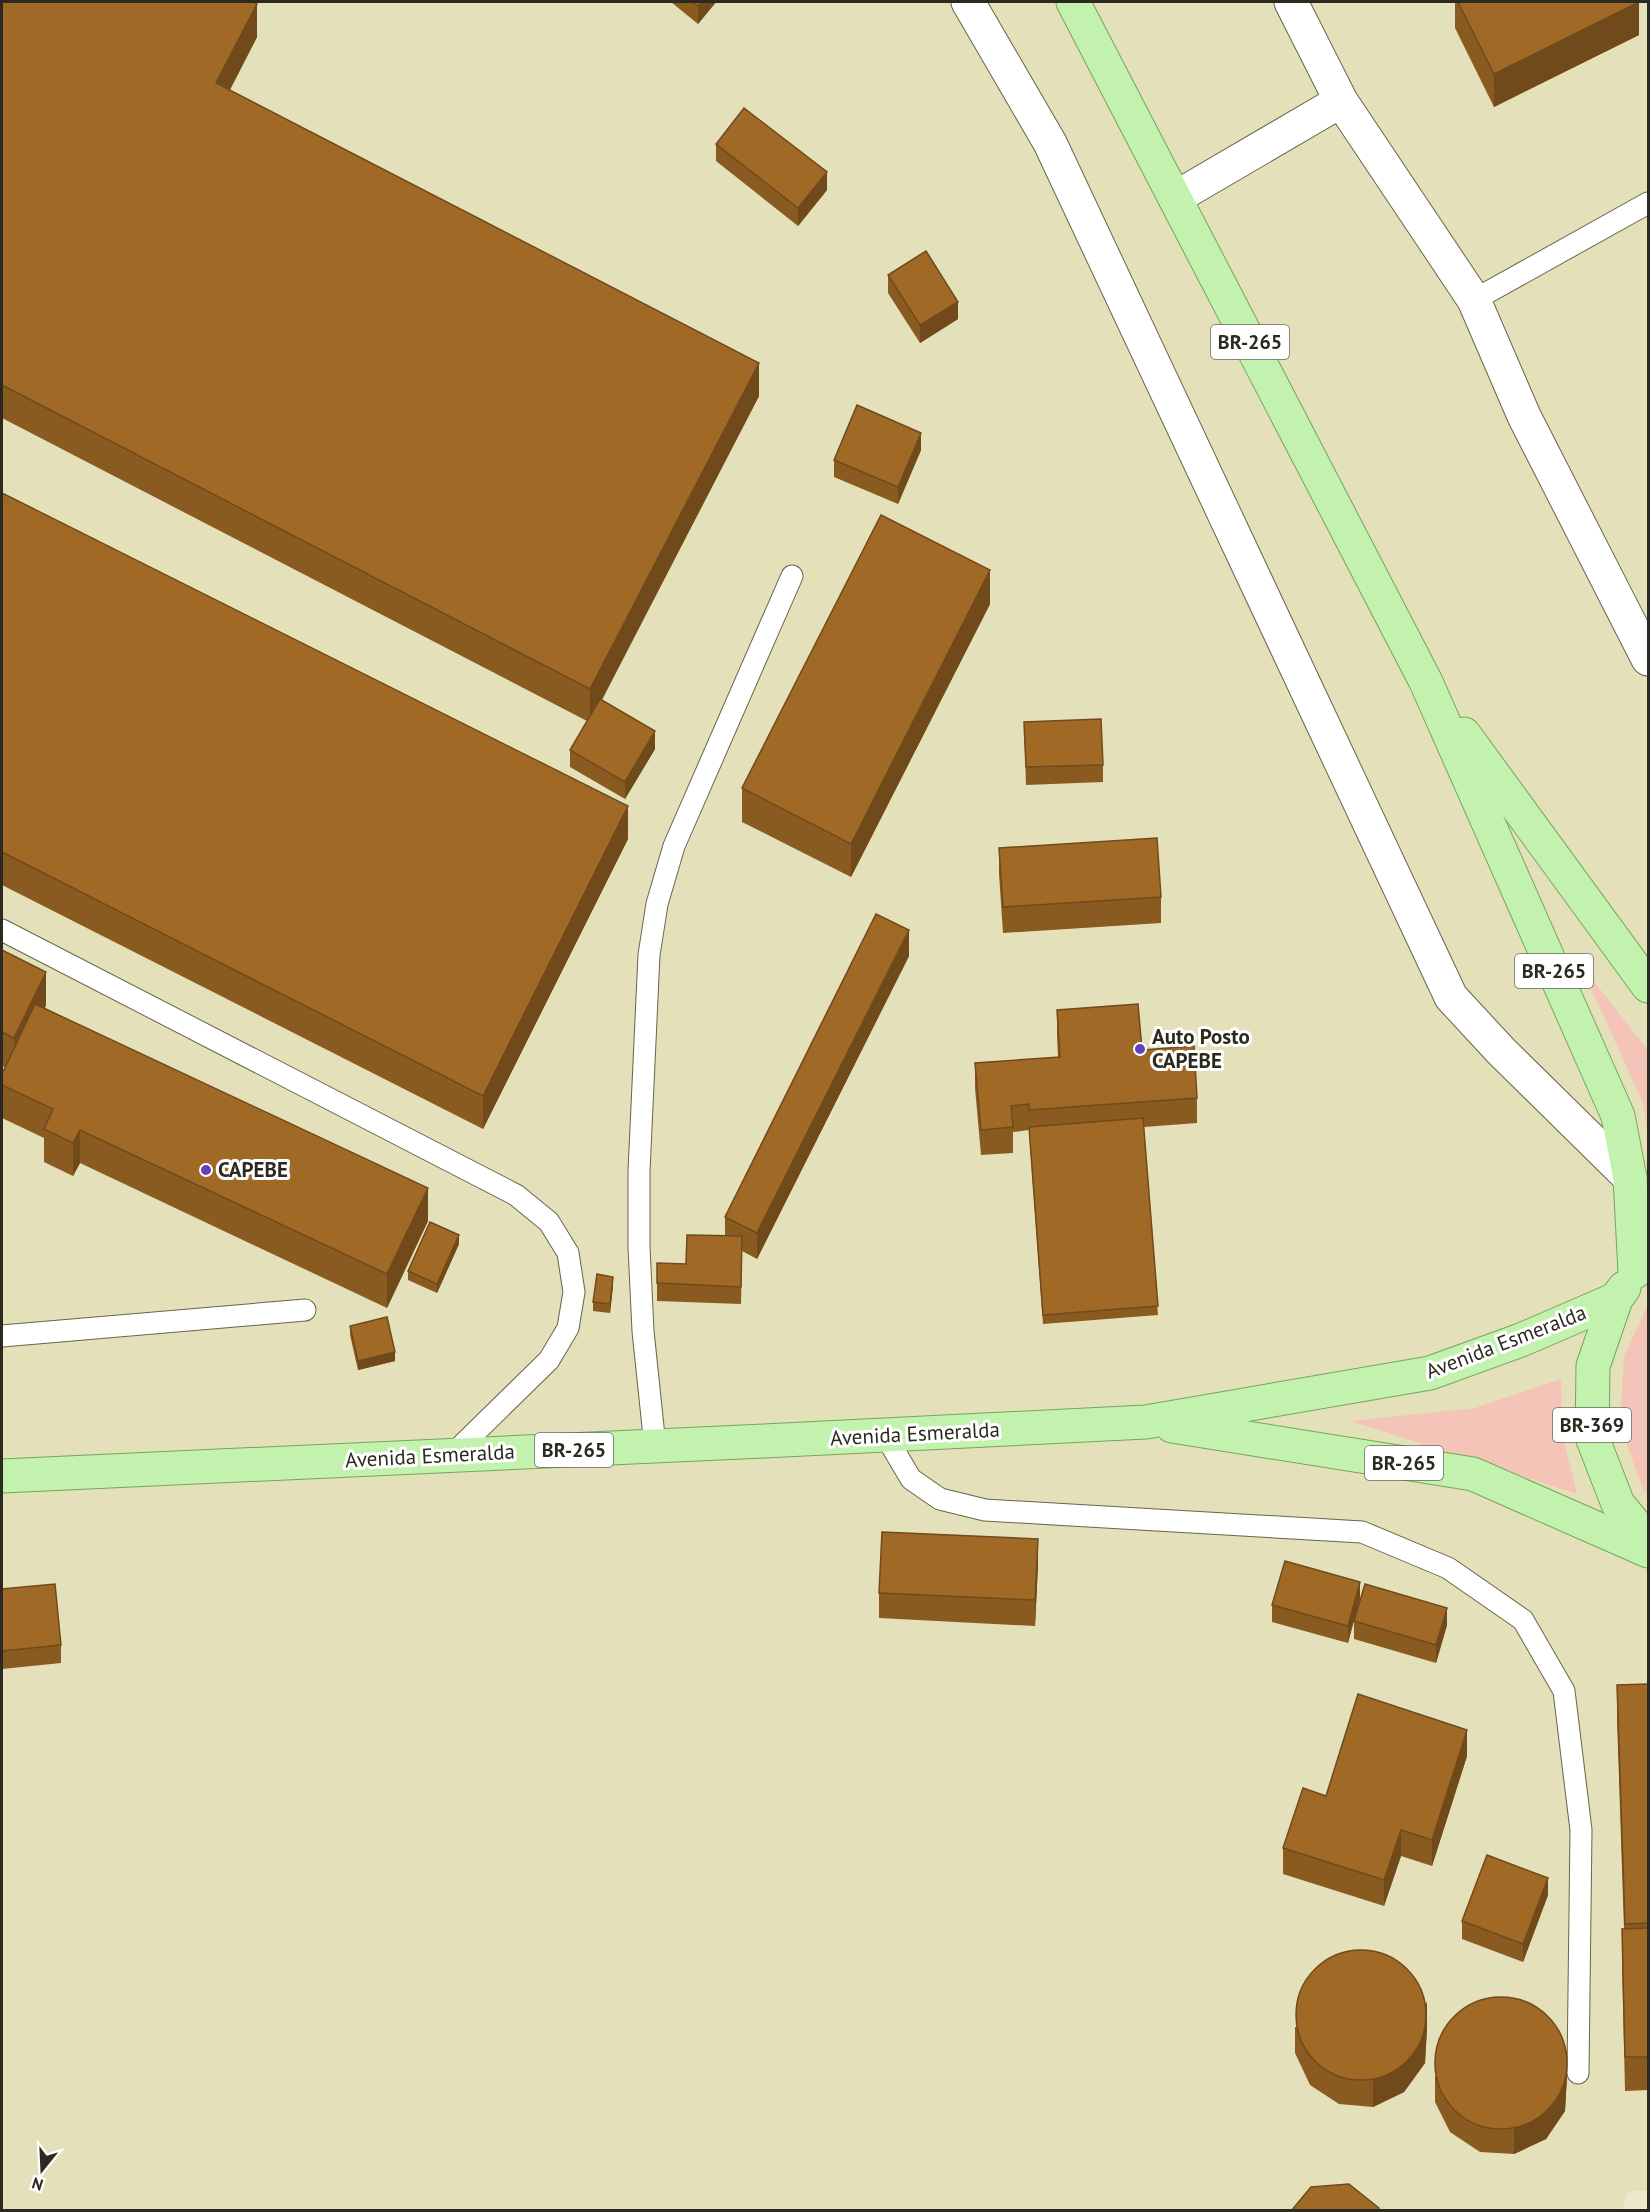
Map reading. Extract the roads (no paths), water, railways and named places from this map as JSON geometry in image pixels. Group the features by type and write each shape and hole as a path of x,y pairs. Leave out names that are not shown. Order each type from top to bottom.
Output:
{"main road":[{"name":"BR-265","path":"1073,2 1426,682 1618,1116 1630,1178 1642,1266"},
{"name":"BR-265","path":"1426,682 1648,986"},
{"name":"BR-369","path":"1642,1266 1616,1299 1593,1366 1592,1437 1618,1504 1648,1540"},
{"name":"Avenida Esmeralda","path":"2,1476 1146,1422 1431,1373 1521,1340 1616,1299"},
{"name":"Avenida Esmeralda","path":"1146,1422 1473,1474 1648,1551"}],"street":[{"path":"968,2 1050,143 1451,997 1630,1178"},
{"path":"1291,2 1341,101 1474,300 1524,417 1648,659"},
{"path":"1175,198 1341,101"}],"lane":[{"path":"1474,300 1648,203"},
{"path":"655,1446 643,1330 639,1247 639,1171 649,955 657,904 674,846 792,576"},
{"path":"2,930 516,1195 549,1222 568,1253 574,1292 568,1328 549,1360 451,1455"},
{"path":"2,1336 305,1310"},
{"path":"885,1435 911,1479 940,1499 985,1510 1362,1532 1448,1568 1524,1620 1564,1690 1581,1830 1578,2073"}],"place":[{"name":"Auto Posto CAPEBE","path":"1140,1049"},
{"name":"CAPEBE","path":"206,1170"}]}
